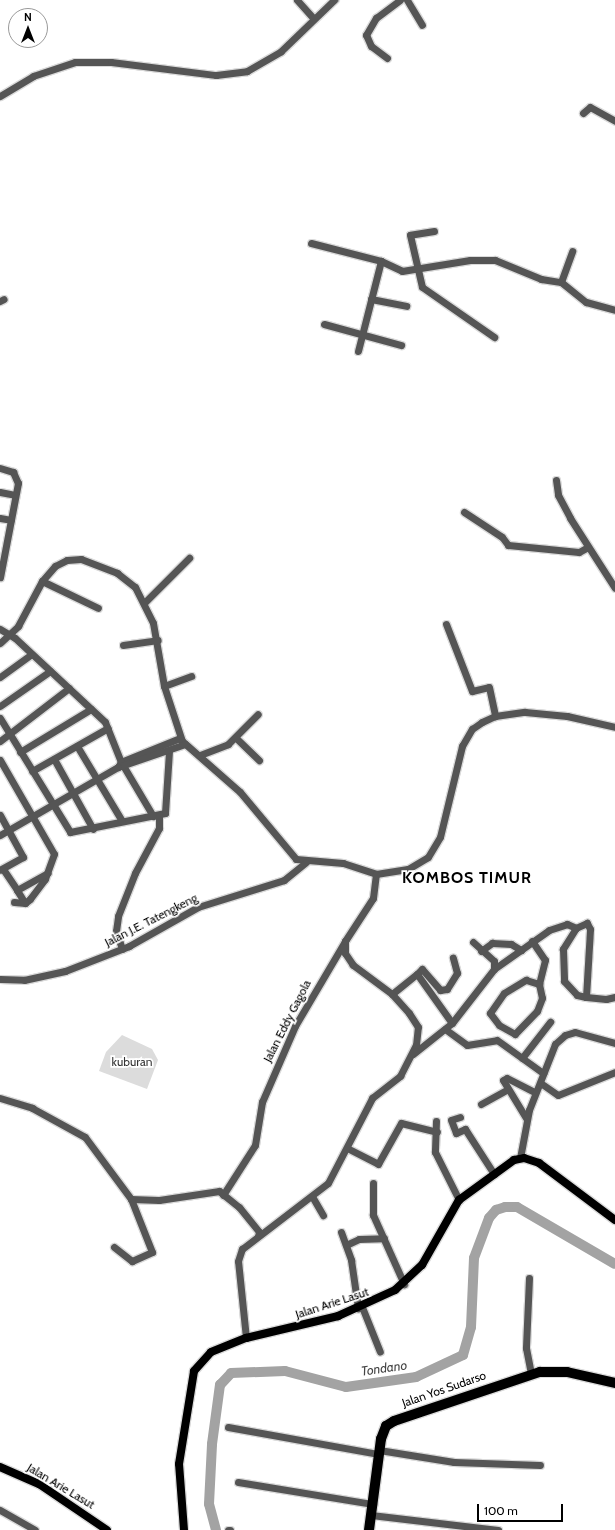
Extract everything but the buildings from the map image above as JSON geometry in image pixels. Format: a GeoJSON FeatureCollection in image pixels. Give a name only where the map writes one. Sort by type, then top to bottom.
{"type":"FeatureCollection","features":[{"type":"Feature","properties":{"kind":"highway","name":"Jalan Yos Sudarso"},"geometry":{"type":"LineString","coordinates":[[369,1530],[378,1452],[386,1426],[402,1416],[531,1374],[552,1370],[615,1382]]}},
{"type":"Feature","properties":{"kind":"main road","name":"Jalan Arie Lasut"},"geometry":{"type":"LineString","coordinates":[[184,1530],[179,1464],[194,1372],[211,1352],[246,1338],[360,1308],[404,1284],[422,1264],[459,1200],[494,1174],[520,1158]]}},
{"type":"Feature","properties":{"kind":"main road"},"geometry":{"type":"LineString","coordinates":[[520,1158],[549,1170],[615,1220]]}},
{"type":"Feature","properties":{"kind":"main road","name":"Jalan Arie Lasut"},"geometry":{"type":"LineString","coordinates":[[0,1467],[39,1484],[107,1530]]}},
{"type":"Feature","properties":{"kind":"street"},"geometry":{"type":"LineString","coordinates":[[298,0],[314,19]]}},
{"type":"Feature","properties":{"kind":"street"},"geometry":{"type":"LineString","coordinates":[[0,96],[38,74],[75,62],[111,62],[216,75],[247,71],[281,51],[334,0]]}},
{"type":"Feature","properties":{"kind":"street"},"geometry":{"type":"LineString","coordinates":[[387,58],[371,46],[366,36],[376,18],[400,0]]}},
{"type":"Feature","properties":{"kind":"street"},"geometry":{"type":"LineString","coordinates":[[407,0],[422,25]]}},
{"type":"Feature","properties":{"kind":"street"},"geometry":{"type":"LineString","coordinates":[[583,113],[590,107],[615,121]]}},
{"type":"Feature","properties":{"kind":"street"},"geometry":{"type":"LineString","coordinates":[[434,231],[410,235],[416,270],[428,294],[494,337]]}},
{"type":"Feature","properties":{"kind":"street"},"geometry":{"type":"LineString","coordinates":[[311,243],[381,261],[402,271],[416,270],[470,260],[495,260],[541,279],[561,282],[586,302],[615,310]]}},
{"type":"Feature","properties":{"kind":"street"},"geometry":{"type":"LineString","coordinates":[[561,282],[572,251]]}},
{"type":"Feature","properties":{"kind":"street"},"geometry":{"type":"LineString","coordinates":[[358,350],[381,261]]}},
{"type":"Feature","properties":{"kind":"street"},"geometry":{"type":"LineString","coordinates":[[371,299],[406,306]]}},
{"type":"Feature","properties":{"kind":"street"},"geometry":{"type":"LineString","coordinates":[[324,324],[401,345]]}},
{"type":"Feature","properties":{"kind":"street"},"geometry":{"type":"LineString","coordinates":[[0,468],[15,475],[15,495],[11,520],[4,541],[0,577]]}},
{"type":"Feature","properties":{"kind":"street"},"geometry":{"type":"LineString","coordinates":[[556,480],[562,503],[588,547],[615,588]]}},
{"type":"Feature","properties":{"kind":"street"},"geometry":{"type":"LineString","coordinates":[[0,492],[15,495]]}},
{"type":"Feature","properties":{"kind":"street"},"geometry":{"type":"LineString","coordinates":[[464,512],[502,537],[508,545],[579,552],[588,547]]}},
{"type":"Feature","properties":{"kind":"street"},"geometry":{"type":"LineString","coordinates":[[0,518],[11,520]]}},
{"type":"Feature","properties":{"kind":"street"},"geometry":{"type":"LineString","coordinates":[[144,603],[189,558]]}},
{"type":"Feature","properties":{"kind":"street"},"geometry":{"type":"LineString","coordinates":[[0,643],[10,636],[42,581],[55,566],[67,560],[93,562],[126,579],[144,603],[158,640],[164,686],[183,741],[240,792],[291,855],[306,862],[343,863],[376,874],[408,869],[428,857],[440,837],[465,737],[495,716],[535,712],[615,727]]}},
{"type":"Feature","properties":{"kind":"street"},"geometry":{"type":"LineString","coordinates":[[42,581],[98,608]]}},
{"type":"Feature","properties":{"kind":"street"},"geometry":{"type":"LineString","coordinates":[[446,624],[472,691],[490,688],[495,716]]}},
{"type":"Feature","properties":{"kind":"street"},"geometry":{"type":"LineString","coordinates":[[0,629],[69,688],[108,728],[121,765],[156,815],[159,828],[135,873],[118,916],[116,931],[122,949]]}},
{"type":"Feature","properties":{"kind":"street"},"geometry":{"type":"LineString","coordinates":[[123,645],[158,640]]}},
{"type":"Feature","properties":{"kind":"street"},"geometry":{"type":"LineString","coordinates":[[0,676],[30,655]]}},
{"type":"Feature","properties":{"kind":"street"},"geometry":{"type":"LineString","coordinates":[[0,706],[50,671]]}},
{"type":"Feature","properties":{"kind":"street"},"geometry":{"type":"LineString","coordinates":[[164,686],[191,676]]}},
{"type":"Feature","properties":{"kind":"street"},"geometry":{"type":"LineString","coordinates":[[0,741],[69,688]]}},
{"type":"Feature","properties":{"kind":"street"},"geometry":{"type":"LineString","coordinates":[[20,752],[91,709]]}},
{"type":"Feature","properties":{"kind":"street"},"geometry":{"type":"LineString","coordinates":[[200,755],[236,738],[258,714]]}},
{"type":"Feature","properties":{"kind":"street"},"geometry":{"type":"LineString","coordinates":[[0,718],[67,832],[93,829],[122,821],[165,813],[169,751]]}},
{"type":"Feature","properties":{"kind":"street"},"geometry":{"type":"LineString","coordinates":[[32,771],[108,728]]}},
{"type":"Feature","properties":{"kind":"street"},"geometry":{"type":"LineString","coordinates":[[236,738],[259,760]]}},
{"type":"Feature","properties":{"kind":"street"},"geometry":{"type":"LineString","coordinates":[[150,754],[169,751],[183,741]]}},
{"type":"Feature","properties":{"kind":"street"},"geometry":{"type":"LineString","coordinates":[[0,835],[96,778],[121,765],[183,741]]}},
{"type":"Feature","properties":{"kind":"street"},"geometry":{"type":"LineString","coordinates":[[77,746],[122,821]]}},
{"type":"Feature","properties":{"kind":"street"},"geometry":{"type":"LineString","coordinates":[[54,759],[74,792],[93,829]]}},
{"type":"Feature","properties":{"kind":"street"},"geometry":{"type":"LineString","coordinates":[[0,760],[30,818],[53,852],[48,873],[25,903]]}},
{"type":"Feature","properties":{"kind":"street"},"geometry":{"type":"LineString","coordinates":[[0,815],[23,857],[1,870],[25,903]]}},
{"type":"Feature","properties":{"kind":"street","name":"Jalan J.E. Tatengkeng"},"geometry":{"type":"LineString","coordinates":[[0,979],[45,977],[122,949],[198,907],[284,880],[306,862]]}},
{"type":"Feature","properties":{"kind":"street"},"geometry":{"type":"LineString","coordinates":[[17,890],[48,873]]}},
{"type":"Feature","properties":{"kind":"street","name":"Jalan Eddy Gagola"},"geometry":{"type":"LineString","coordinates":[[223,1195],[255,1145],[259,1115],[295,1026],[345,941],[369,906],[376,874]]}},
{"type":"Feature","properties":{"kind":"street"},"geometry":{"type":"LineString","coordinates":[[14,902],[25,903]]}},
{"type":"Feature","properties":{"kind":"street"},"geometry":{"type":"LineString","coordinates":[[586,997],[590,930],[587,923],[576,928],[563,949],[562,966],[564,981],[572,993],[586,997],[615,997]]}},
{"type":"Feature","properties":{"kind":"street"},"geometry":{"type":"LineString","coordinates":[[412,1055],[452,1024],[494,969],[532,941],[560,925],[576,928]]}},
{"type":"Feature","properties":{"kind":"street"},"geometry":{"type":"LineString","coordinates":[[345,941],[345,953],[353,965],[392,994],[414,1020],[418,1036],[426,1044]]}},
{"type":"Feature","properties":{"kind":"street"},"geometry":{"type":"LineString","coordinates":[[532,941],[545,960],[539,984],[540,1004],[518,1033],[492,1019],[490,1013],[514,984],[526,980],[539,984]]}},
{"type":"Feature","properties":{"kind":"street"},"geometry":{"type":"LineString","coordinates":[[473,942],[481,951],[494,961],[494,969]]}},
{"type":"Feature","properties":{"kind":"street"},"geometry":{"type":"LineString","coordinates":[[481,951],[492,943],[511,944],[521,950]]}},
{"type":"Feature","properties":{"kind":"street"},"geometry":{"type":"LineString","coordinates":[[392,994],[422,969],[440,990],[447,990],[457,973],[453,958]]}},
{"type":"Feature","properties":{"kind":"street"},"geometry":{"type":"LineString","coordinates":[[417,974],[452,1024]]}},
{"type":"Feature","properties":{"kind":"street"},"geometry":{"type":"LineString","coordinates":[[522,1058],[550,1022]]}},
{"type":"Feature","properties":{"kind":"street"},"geometry":{"type":"LineString","coordinates":[[445,1029],[467,1045],[497,1040],[542,1073]]}},
{"type":"Feature","properties":{"kind":"street"},"geometry":{"type":"LineString","coordinates":[[520,1158],[526,1118],[535,1092],[542,1084],[542,1073],[555,1044],[566,1035],[580,1033],[615,1043]]}},
{"type":"Feature","properties":{"kind":"street"},"geometry":{"type":"LineString","coordinates":[[246,1338],[239,1256],[258,1236],[313,1198],[332,1178],[372,1098],[400,1076],[412,1055],[418,1036]]}},
{"type":"Feature","properties":{"kind":"street"},"geometry":{"type":"LineString","coordinates":[[542,1084],[558,1095],[615,1072]]}},
{"type":"Feature","properties":{"kind":"street"},"geometry":{"type":"LineString","coordinates":[[526,1118],[506,1090],[503,1080],[506,1078],[535,1092]]}},
{"type":"Feature","properties":{"kind":"street"},"geometry":{"type":"LineString","coordinates":[[481,1104],[506,1090]]}},
{"type":"Feature","properties":{"kind":"street"},"geometry":{"type":"LineString","coordinates":[[0,1098],[32,1108],[86,1137],[131,1199],[152,1252],[132,1261],[114,1247]]}},
{"type":"Feature","properties":{"kind":"street"},"geometry":{"type":"LineString","coordinates":[[460,1118],[452,1120],[456,1133],[465,1129],[494,1174]]}},
{"type":"Feature","properties":{"kind":"street"},"geometry":{"type":"LineString","coordinates":[[436,1121],[437,1132],[435,1152],[459,1200]]}},
{"type":"Feature","properties":{"kind":"street"},"geometry":{"type":"LineString","coordinates":[[347,1148],[378,1164],[401,1123],[437,1132]]}},
{"type":"Feature","properties":{"kind":"street"},"geometry":{"type":"LineString","coordinates":[[373,1184],[373,1215],[404,1284]]}},
{"type":"Feature","properties":{"kind":"street"},"geometry":{"type":"LineString","coordinates":[[131,1199],[159,1200],[207,1192],[223,1195],[239,1207],[259,1232],[258,1236]]}},
{"type":"Feature","properties":{"kind":"street"},"geometry":{"type":"LineString","coordinates":[[313,1198],[323,1215]]}},
{"type":"Feature","properties":{"kind":"street"},"geometry":{"type":"LineString","coordinates":[[341,1232],[346,1245],[360,1308],[380,1352]]}},
{"type":"Feature","properties":{"kind":"street"},"geometry":{"type":"LineString","coordinates":[[346,1245],[359,1239],[384,1238]]}},
{"type":"Feature","properties":{"kind":"street"},"geometry":{"type":"LineString","coordinates":[[529,1278],[526,1348],[531,1374]]}},
{"type":"Feature","properties":{"kind":"street"},"geometry":{"type":"LineString","coordinates":[[228,1427],[378,1452],[454,1462],[540,1466]]}},
{"type":"Feature","properties":{"kind":"street"},"geometry":{"type":"LineString","coordinates":[[238,1482],[373,1504]]}},
{"type":"Feature","properties":{"kind":"street"},"geometry":{"type":"LineString","coordinates":[[0,1510],[35,1530]]}},
{"type":"Feature","properties":{"kind":"street"},"geometry":{"type":"LineString","coordinates":[[371,1515],[498,1530]]}},
{"type":"Feature","properties":{"kind":"green space","name":"kuburan"},"geometry":{"type":"Polygon","coordinates":[[[122,1035],[152,1049],[158,1060],[147,1089],[99,1071],[106,1052],[122,1035]]]}},
{"type":"Feature","properties":{"kind":"waterway","name":"Tondano"},"geometry":{"type":"LineString","coordinates":[[216,1530],[209,1504],[212,1444],[220,1385],[231,1373],[285,1371],[346,1387],[416,1377],[463,1355],[471,1327],[474,1258],[489,1218],[496,1210],[505,1207],[517,1207],[615,1264]]}},
{"type":"Feature","properties":{"kind":"district","name":"KOMBOS TIMUR"},"geometry":{"type":"Point","coordinates":[467,878]}}]}
